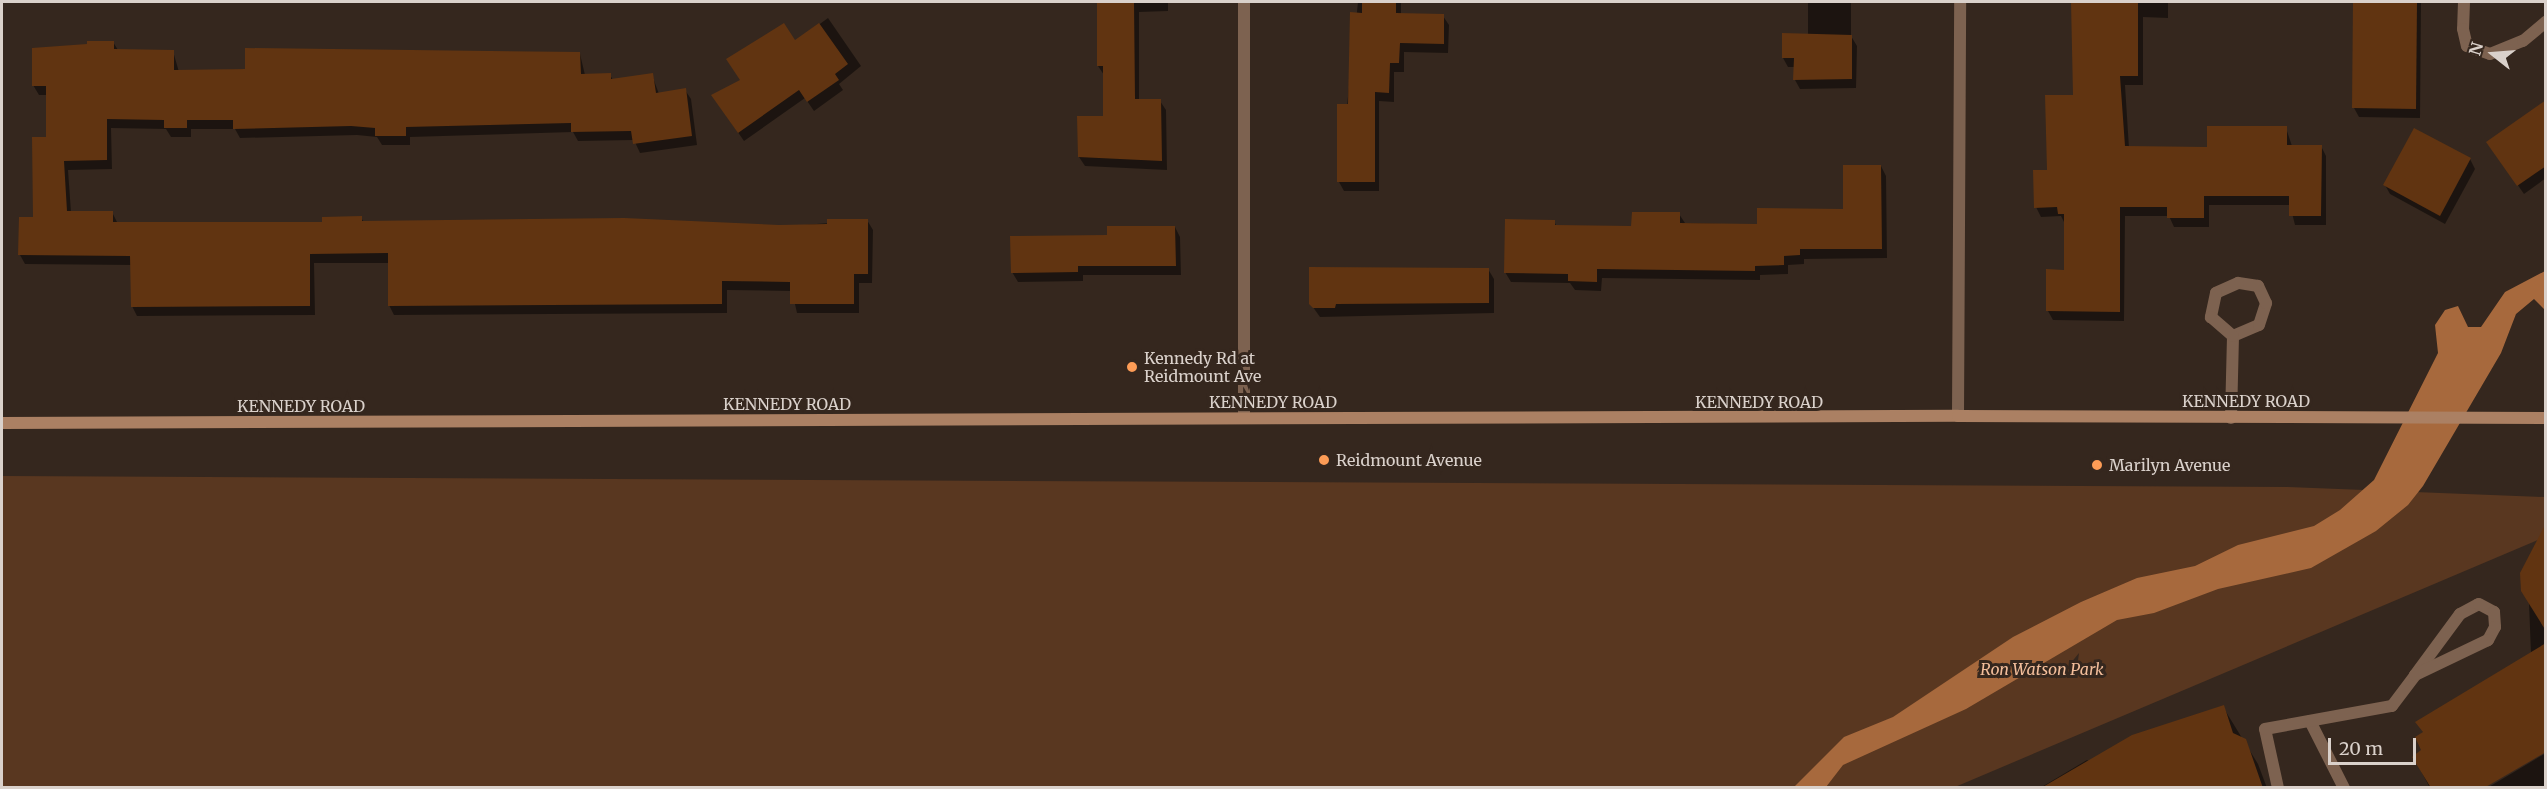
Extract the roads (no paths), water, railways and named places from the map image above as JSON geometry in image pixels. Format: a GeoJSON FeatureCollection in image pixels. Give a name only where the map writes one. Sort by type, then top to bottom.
{"type":"FeatureCollection","features":[{"type":"Feature","properties":{"kind":"main road","name":"KENNEDY ROAD"},"geometry":{"type":"LineString","coordinates":[[2,423],[1244,418],[1812,419],[1958,416],[2546,418]]}},
{"type":"Feature","properties":{"kind":"street"},"geometry":{"type":"LineString","coordinates":[[1244,2],[1244,418]]}},
{"type":"Feature","properties":{"kind":"street"},"geometry":{"type":"LineString","coordinates":[[1958,416],[1960,2]]}},
{"type":"Feature","properties":{"kind":"street"},"geometry":{"type":"LineString","coordinates":[[2464,2],[2463,29],[2467,46],[2490,54],[2523,41],[2546,22]]}},
{"type":"Feature","properties":{"kind":"street"},"geometry":{"type":"LineString","coordinates":[[2231,418],[2233,336],[2211,316],[2216,293],[2238,284],[2258,286],[2266,303],[2259,325],[2233,336]]}},
{"type":"Feature","properties":{"kind":"street"},"geometry":{"type":"LineString","coordinates":[[2278,788],[2265,729],[2392,706],[2460,614],[2480,604],[2494,612],[2495,627],[2488,640],[2415,675]]}},
{"type":"Feature","properties":{"kind":"street"},"geometry":{"type":"LineString","coordinates":[[2310,721],[2344,788]]}},
{"type":"Feature","properties":{"kind":"place","name":"Kennedy Rd at Reidmount Ave"},"geometry":{"type":"Point","coordinates":[1132,367]}},
{"type":"Feature","properties":{"kind":"place","name":"Reidmount Avenue"},"geometry":{"type":"Point","coordinates":[1324,460]}},
{"type":"Feature","properties":{"kind":"place","name":"Marilyn Avenue"},"geometry":{"type":"Point","coordinates":[2097,465]}},
{"type":"Feature","properties":{"kind":"park label","name":"Ron Watson Park"},"geometry":{"type":"Point","coordinates":[2042,669]}}]}
